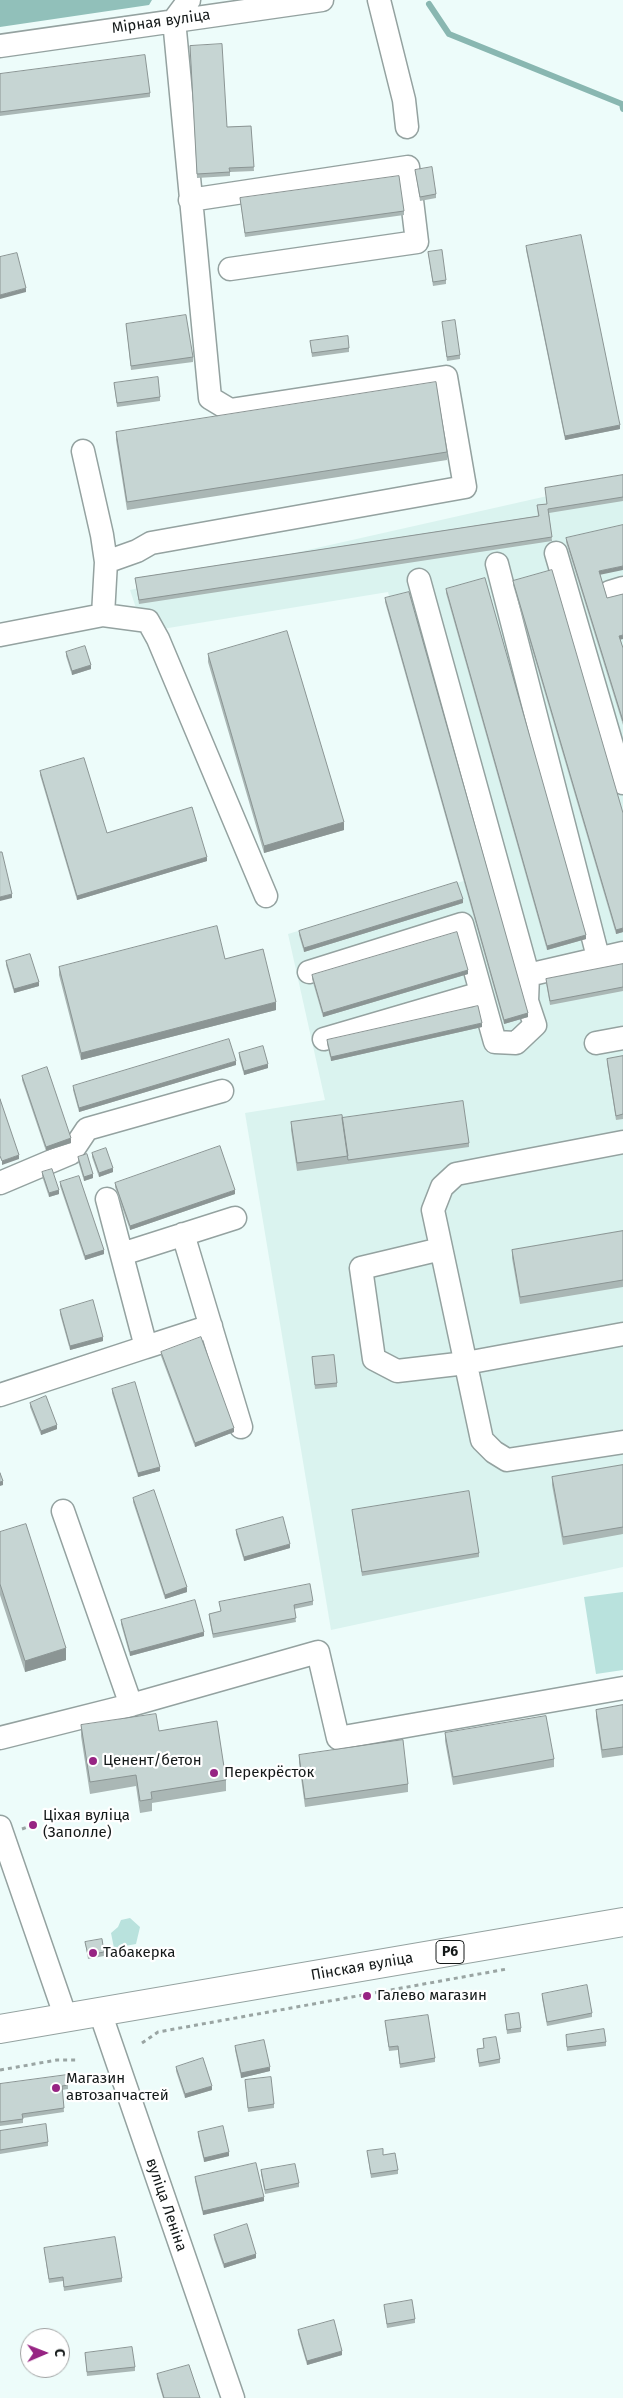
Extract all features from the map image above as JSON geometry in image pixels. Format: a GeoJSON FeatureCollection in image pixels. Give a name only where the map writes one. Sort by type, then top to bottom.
{"type":"FeatureCollection","features":[{"type":"Feature","properties":{"kind":"main road","name":"Пінская вуліца"},"geometry":{"type":"LineString","coordinates":[[100,2012],[623,1922]]}},
{"type":"Feature","properties":{"kind":"main road","name":"Р6"},"geometry":{"type":"LineString","coordinates":[[0,2029],[100,2012]]}},
{"type":"Feature","properties":{"kind":"street"},"geometry":{"type":"LineString","coordinates":[[106,562],[138,551],[151,543],[465,486],[446,378],[230,410],[210,398],[174,20],[189,0]]}},
{"type":"Feature","properties":{"kind":"street","name":"Мірная вуліца"},"geometry":{"type":"LineString","coordinates":[[0,46],[322,0]]}},
{"type":"Feature","properties":{"kind":"street"},"geometry":{"type":"LineString","coordinates":[[379,0],[404,100],[407,127]]}},
{"type":"Feature","properties":{"kind":"street"},"geometry":{"type":"LineString","coordinates":[[190,200],[408,167],[417,242],[230,269]]}},
{"type":"Feature","properties":{"kind":"street"},"geometry":{"type":"LineString","coordinates":[[83,451],[102,535],[106,562],[102,615]]}},
{"type":"Feature","properties":{"kind":"street"},"geometry":{"type":"LineString","coordinates":[[556,553],[623,783]]}},
{"type":"Feature","properties":{"kind":"street"},"geometry":{"type":"LineString","coordinates":[[497,564],[598,957]]}},
{"type":"Feature","properties":{"kind":"street"},"geometry":{"type":"LineString","coordinates":[[308,972],[462,924],[495,1042],[516,1043],[535,1025],[527,1002],[528,975],[419,580]]}},
{"type":"Feature","properties":{"kind":"street"},"geometry":{"type":"LineString","coordinates":[[0,635],[102,615],[148,621],[158,638],[266,896]]}},
{"type":"Feature","properties":{"kind":"street"},"geometry":{"type":"LineString","coordinates":[[528,975],[598,957],[623,953]]}},
{"type":"Feature","properties":{"kind":"street"},"geometry":{"type":"LineString","coordinates":[[324,1039],[481,993]]}},
{"type":"Feature","properties":{"kind":"street"},"geometry":{"type":"LineString","coordinates":[[596,1043],[623,1038]]}},
{"type":"Feature","properties":{"kind":"street"},"geometry":{"type":"LineString","coordinates":[[0,1183],[71,1153],[87,1129],[222,1091]]}},
{"type":"Feature","properties":{"kind":"street"},"geometry":{"type":"LineString","coordinates":[[623,1142],[456,1174],[442,1187],[433,1210],[482,1440],[494,1452],[507,1460],[623,1442]]}},
{"type":"Feature","properties":{"kind":"street"},"geometry":{"type":"LineString","coordinates":[[107,1199],[146,1347]]}},
{"type":"Feature","properties":{"kind":"street"},"geometry":{"type":"LineString","coordinates":[[122,1254],[235,1218]]}},
{"type":"Feature","properties":{"kind":"street"},"geometry":{"type":"LineString","coordinates":[[183,1234],[242,1427]]}},
{"type":"Feature","properties":{"kind":"street"},"geometry":{"type":"LineString","coordinates":[[441,1249],[361,1268],[374,1359],[397,1371],[466,1364],[623,1334]]}},
{"type":"Feature","properties":{"kind":"street"},"geometry":{"type":"LineString","coordinates":[[0,1395],[211,1326]]}},
{"type":"Feature","properties":{"kind":"street"},"geometry":{"type":"LineString","coordinates":[[63,1511],[131,1705]]}},
{"type":"Feature","properties":{"kind":"street"},"geometry":{"type":"LineString","coordinates":[[0,1738],[131,1705],[318,1652],[338,1738],[623,1688]]}},
{"type":"Feature","properties":{"kind":"street"},"geometry":{"type":"LineString","coordinates":[[0,1827],[66,2018]]}},
{"type":"Feature","properties":{"kind":"street","name":"вуліца Леніна"},"geometry":{"type":"LineString","coordinates":[[100,2012],[233,2398]]}},
{"type":"Feature","properties":{"kind":"path"},"geometry":{"type":"LineString","coordinates":[[142,2043],[158,2032],[509,1969]]}},
{"type":"Feature","properties":{"kind":"path"},"geometry":{"type":"LineString","coordinates":[[0,2070],[57,2060],[78,2060]]}},
{"type":"Feature","properties":{"kind":"shaded area"},"geometry":{"type":"Polygon","coordinates":[[[0,0],[152,0],[149,5],[0,27],[0,0]]]}},
{"type":"Feature","properties":{"kind":"shaded area"},"geometry":{"type":"Polygon","coordinates":[[[623,483],[623,1567],[331,1630],[245,1113],[325,1100],[288,934],[467,880],[388,592],[144,632],[130,590],[543,497],[623,483]]]}},
{"type":"Feature","properties":{"kind":"shaded area"},"geometry":{"type":"Polygon","coordinates":[[[623,1592],[623,1670],[596,1674],[584,1597],[623,1592]]]}},
{"type":"Feature","properties":{"kind":"shaded area"},"geometry":{"type":"Polygon","coordinates":[[[130,1918],[140,1927],[136,1944],[114,1948],[111,1933],[118,1927],[121,1920],[130,1918]]]}},
{"type":"Feature","properties":{"kind":"building"},"geometry":{"type":"Polygon","coordinates":[[[222,44],[227,127],[251,126],[254,167],[229,168],[230,172],[197,174],[190,46],[222,44]]]}},
{"type":"Feature","properties":{"kind":"building"},"geometry":{"type":"Polygon","coordinates":[[[145,55],[150,93],[0,112],[0,74],[145,55]]]}},
{"type":"Feature","properties":{"kind":"building"},"geometry":{"type":"Polygon","coordinates":[[[432,167],[436,194],[420,197],[415,170],[432,167]]]}},
{"type":"Feature","properties":{"kind":"building"},"geometry":{"type":"Polygon","coordinates":[[[399,176],[404,211],[245,233],[240,198],[399,176]]]}},
{"type":"Feature","properties":{"kind":"building"},"geometry":{"type":"Polygon","coordinates":[[[581,235],[620,425],[565,436],[526,246],[581,235]]]}},
{"type":"Feature","properties":{"kind":"building"},"geometry":{"type":"Polygon","coordinates":[[[442,250],[446,280],[433,282],[428,252],[442,250]]]}},
{"type":"Feature","properties":{"kind":"building"},"geometry":{"type":"Polygon","coordinates":[[[17,253],[26,288],[0,295],[0,257],[17,253]]]}},
{"type":"Feature","properties":{"kind":"building"},"geometry":{"type":"Polygon","coordinates":[[[186,315],[193,357],[131,366],[126,324],[186,315]]]}},
{"type":"Feature","properties":{"kind":"building"},"geometry":{"type":"Polygon","coordinates":[[[455,320],[460,355],[447,357],[442,322],[455,320]]]}},
{"type":"Feature","properties":{"kind":"building"},"geometry":{"type":"Polygon","coordinates":[[[348,336],[349,348],[312,353],[310,341],[348,336]]]}},
{"type":"Feature","properties":{"kind":"building"},"geometry":{"type":"Polygon","coordinates":[[[158,377],[160,397],[117,403],[114,383],[158,377]]]}},
{"type":"Feature","properties":{"kind":"building"},"geometry":{"type":"Polygon","coordinates":[[[436,382],[447,452],[127,502],[116,432],[436,382]]]}},
{"type":"Feature","properties":{"kind":"building"},"geometry":{"type":"Polygon","coordinates":[[[623,475],[623,497],[548,509],[552,537],[139,600],[135,578],[539,516],[537,505],[547,504],[545,488],[623,475]]]}},
{"type":"Feature","properties":{"kind":"building"},"geometry":{"type":"Polygon","coordinates":[[[623,525],[623,566],[599,571],[607,598],[623,594],[623,635],[619,636],[623,648],[623,721],[566,538],[623,525]]]}},
{"type":"Feature","properties":{"kind":"building"},"geometry":{"type":"Polygon","coordinates":[[[552,570],[623,813],[623,928],[616,930],[513,581],[552,570]]]}},
{"type":"Feature","properties":{"kind":"building"},"geometry":{"type":"Polygon","coordinates":[[[485,578],[586,935],[547,946],[446,589],[485,578]]]}},
{"type":"Feature","properties":{"kind":"building"},"geometry":{"type":"Polygon","coordinates":[[[409,592],[528,1013],[504,1020],[385,598],[409,592]]]}},
{"type":"Feature","properties":{"kind":"building"},"geometry":{"type":"Polygon","coordinates":[[[287,631],[344,822],[264,846],[208,654],[287,631]]]}},
{"type":"Feature","properties":{"kind":"building"},"geometry":{"type":"Polygon","coordinates":[[[85,646],[91,665],[72,671],[66,652],[85,646]]]}},
{"type":"Feature","properties":{"kind":"building"},"geometry":{"type":"Polygon","coordinates":[[[84,758],[107,833],[192,807],[207,857],[77,896],[40,771],[84,758]]]}},
{"type":"Feature","properties":{"kind":"building"},"geometry":{"type":"Polygon","coordinates":[[[0,852],[2,852],[12,894],[0,897],[0,852]]]}},
{"type":"Feature","properties":{"kind":"building"},"geometry":{"type":"Polygon","coordinates":[[[457,882],[463,899],[304,948],[299,931],[457,882]]]}},
{"type":"Feature","properties":{"kind":"building"},"geometry":{"type":"Polygon","coordinates":[[[217,926],[225,959],[263,949],[276,1002],[81,1053],[59,967],[217,926]]]}},
{"type":"Feature","properties":{"kind":"building"},"geometry":{"type":"Polygon","coordinates":[[[457,932],[468,970],[323,1013],[312,975],[457,932]]]}},
{"type":"Feature","properties":{"kind":"building"},"geometry":{"type":"Polygon","coordinates":[[[30,954],[39,982],[14,989],[6,961],[30,954]]]}},
{"type":"Feature","properties":{"kind":"building"},"geometry":{"type":"Polygon","coordinates":[[[623,964],[623,987],[550,1001],[546,979],[623,964]]]}},
{"type":"Feature","properties":{"kind":"building"},"geometry":{"type":"Polygon","coordinates":[[[478,1006],[482,1023],[331,1057],[327,1040],[478,1006]]]}},
{"type":"Feature","properties":{"kind":"building"},"geometry":{"type":"Polygon","coordinates":[[[229,1039],[236,1061],[79,1108],[73,1086],[229,1039]]]}},
{"type":"Feature","properties":{"kind":"building"},"geometry":{"type":"Polygon","coordinates":[[[263,1046],[268,1064],[244,1071],[239,1053],[263,1046]]]}},
{"type":"Feature","properties":{"kind":"building"},"geometry":{"type":"Polygon","coordinates":[[[623,1056],[623,1114],[616,1116],[607,1059],[623,1056]]]}},
{"type":"Feature","properties":{"kind":"building"},"geometry":{"type":"Polygon","coordinates":[[[47,1067],[71,1138],[46,1147],[22,1076],[47,1067]]]}},
{"type":"Feature","properties":{"kind":"building"},"geometry":{"type":"Polygon","coordinates":[[[0,1099],[19,1155],[2,1161],[0,1156],[0,1099]]]}},
{"type":"Feature","properties":{"kind":"building"},"geometry":{"type":"Polygon","coordinates":[[[463,1101],[469,1143],[348,1160],[342,1118],[463,1101]]]}},
{"type":"Feature","properties":{"kind":"building"},"geometry":{"type":"Polygon","coordinates":[[[342,1115],[348,1156],[297,1163],[291,1122],[342,1115]]]}},
{"type":"Feature","properties":{"kind":"building"},"geometry":{"type":"Polygon","coordinates":[[[220,1146],[235,1190],[130,1226],[115,1183],[220,1146]]]}},
{"type":"Feature","properties":{"kind":"building"},"geometry":{"type":"Polygon","coordinates":[[[106,1148],[113,1168],[99,1173],[92,1153],[106,1148]]]}},
{"type":"Feature","properties":{"kind":"building"},"geometry":{"type":"Polygon","coordinates":[[[87,1154],[93,1174],[84,1177],[78,1157],[87,1154]]]}},
{"type":"Feature","properties":{"kind":"building"},"geometry":{"type":"Polygon","coordinates":[[[52,1169],[59,1190],[49,1193],[42,1172],[52,1169]]]}},
{"type":"Feature","properties":{"kind":"building"},"geometry":{"type":"Polygon","coordinates":[[[79,1176],[104,1250],[85,1256],[60,1182],[79,1176]]]}},
{"type":"Feature","properties":{"kind":"building"},"geometry":{"type":"Polygon","coordinates":[[[623,1231],[623,1280],[520,1297],[512,1250],[623,1231]]]}},
{"type":"Feature","properties":{"kind":"building"},"geometry":{"type":"Polygon","coordinates":[[[93,1300],[103,1337],[70,1346],[60,1310],[93,1300]]]}},
{"type":"Feature","properties":{"kind":"building"},"geometry":{"type":"Polygon","coordinates":[[[201,1337],[234,1428],[195,1443],[161,1352],[201,1337]]]}},
{"type":"Feature","properties":{"kind":"building"},"geometry":{"type":"Polygon","coordinates":[[[334,1355],[337,1383],[315,1385],[312,1357],[334,1355]]]}},
{"type":"Feature","properties":{"kind":"building"},"geometry":{"type":"Polygon","coordinates":[[[135,1382],[160,1467],[138,1473],[112,1389],[135,1382]]]}},
{"type":"Feature","properties":{"kind":"building"},"geometry":{"type":"Polygon","coordinates":[[[46,1396],[57,1425],[41,1431],[30,1403],[46,1396]]]}},
{"type":"Feature","properties":{"kind":"building"},"geometry":{"type":"Polygon","coordinates":[[[623,1465],[623,1527],[563,1537],[552,1477],[623,1465]]]}},
{"type":"Feature","properties":{"kind":"building"},"geometry":{"type":"Polygon","coordinates":[[[154,1490],[187,1587],[165,1595],[133,1498],[154,1490]]]}},
{"type":"Feature","properties":{"kind":"building"},"geometry":{"type":"Polygon","coordinates":[[[469,1491],[479,1553],[362,1572],[352,1510],[469,1491]]]}},
{"type":"Feature","properties":{"kind":"building"},"geometry":{"type":"Polygon","coordinates":[[[283,1517],[290,1544],[244,1557],[236,1530],[283,1517]]]}},
{"type":"Feature","properties":{"kind":"building"},"geometry":{"type":"Polygon","coordinates":[[[26,1524],[66,1648],[25,1661],[0,1584],[0,1532],[26,1524]]]}},
{"type":"Feature","properties":{"kind":"building"},"geometry":{"type":"Polygon","coordinates":[[[310,1584],[313,1601],[294,1605],[296,1618],[213,1634],[209,1614],[221,1611],[219,1602],[310,1584]]]}},
{"type":"Feature","properties":{"kind":"building"},"geometry":{"type":"Polygon","coordinates":[[[195,1600],[204,1632],[130,1652],[121,1620],[195,1600]]]}},
{"type":"Feature","properties":{"kind":"building"},"geometry":{"type":"Polygon","coordinates":[[[623,1705],[623,1747],[602,1750],[596,1710],[623,1705]]]}},
{"type":"Feature","properties":{"kind":"building"},"geometry":{"type":"Polygon","coordinates":[[[156,1714],[159,1731],[217,1721],[226,1780],[151,1792],[152,1799],[140,1801],[136,1775],[90,1782],[81,1725],[156,1714]]]}},
{"type":"Feature","properties":{"kind":"building"},"geometry":{"type":"Polygon","coordinates":[[[546,1716],[554,1759],[453,1777],[445,1733],[546,1716]]]}},
{"type":"Feature","properties":{"kind":"building"},"geometry":{"type":"Polygon","coordinates":[[[403,1740],[408,1784],[305,1799],[299,1755],[403,1740]]]}},
{"type":"Feature","properties":{"kind":"building"},"geometry":{"type":"Polygon","coordinates":[[[102,1939],[104,1952],[88,1955],[85,1942],[102,1939]]]}},
{"type":"Feature","properties":{"kind":"building"},"geometry":{"type":"Polygon","coordinates":[[[587,1985],[592,2013],[547,2022],[542,1994],[587,1985]]]}},
{"type":"Feature","properties":{"kind":"building"},"geometry":{"type":"Polygon","coordinates":[[[519,2013],[521,2028],[507,2030],[505,2015],[519,2013]]]}},
{"type":"Feature","properties":{"kind":"building"},"geometry":{"type":"Polygon","coordinates":[[[428,2015],[435,2058],[400,2064],[398,2046],[389,2047],[385,2021],[428,2015]]]}},
{"type":"Feature","properties":{"kind":"building"},"geometry":{"type":"Polygon","coordinates":[[[604,2029],[606,2042],[567,2047],[566,2035],[604,2029]]]}},
{"type":"Feature","properties":{"kind":"building"},"geometry":{"type":"Polygon","coordinates":[[[496,2037],[500,2059],[479,2063],[477,2049],[484,2048],[483,2039],[496,2037]]]}},
{"type":"Feature","properties":{"kind":"building"},"geometry":{"type":"Polygon","coordinates":[[[264,2040],[270,2067],[241,2073],[235,2046],[264,2040]]]}},
{"type":"Feature","properties":{"kind":"building"},"geometry":{"type":"Polygon","coordinates":[[[203,2058],[212,2086],[185,2094],[176,2067],[203,2058]]]}},
{"type":"Feature","properties":{"kind":"building"},"geometry":{"type":"Polygon","coordinates":[[[67,2075],[68,2085],[62,2086],[64,2108],[22,2114],[23,2119],[0,2122],[0,2084],[67,2075]]]}},
{"type":"Feature","properties":{"kind":"building"},"geometry":{"type":"Polygon","coordinates":[[[271,2077],[274,2104],[248,2108],[245,2080],[271,2077]]]}},
{"type":"Feature","properties":{"kind":"building"},"geometry":{"type":"Polygon","coordinates":[[[46,2124],[48,2142],[0,2150],[0,2131],[46,2124]]]}},
{"type":"Feature","properties":{"kind":"building"},"geometry":{"type":"Polygon","coordinates":[[[223,2126],[229,2152],[204,2158],[198,2132],[223,2126]]]}},
{"type":"Feature","properties":{"kind":"building"},"geometry":{"type":"Polygon","coordinates":[[[383,2149],[383,2155],[395,2153],[398,2170],[371,2174],[367,2151],[383,2149]]]}},
{"type":"Feature","properties":{"kind":"building"},"geometry":{"type":"Polygon","coordinates":[[[256,2163],[264,2197],[203,2211],[195,2177],[256,2163]]]}},
{"type":"Feature","properties":{"kind":"building"},"geometry":{"type":"Polygon","coordinates":[[[295,2164],[299,2183],[265,2190],[261,2170],[295,2164]]]}},
{"type":"Feature","properties":{"kind":"building"},"geometry":{"type":"Polygon","coordinates":[[[247,2224],[256,2254],[224,2264],[214,2235],[247,2224]]]}},
{"type":"Feature","properties":{"kind":"building"},"geometry":{"type":"Polygon","coordinates":[[[115,2237],[122,2278],[64,2287],[63,2277],[49,2279],[44,2248],[115,2237]]]}},
{"type":"Feature","properties":{"kind":"building"},"geometry":{"type":"Polygon","coordinates":[[[412,2300],[415,2319],[387,2324],[384,2305],[412,2300]]]}},
{"type":"Feature","properties":{"kind":"building"},"geometry":{"type":"Polygon","coordinates":[[[334,2320],[342,2351],[307,2361],[298,2330],[334,2320]]]}},
{"type":"Feature","properties":{"kind":"building"},"geometry":{"type":"Polygon","coordinates":[[[132,2347],[135,2367],[87,2372],[85,2353],[132,2347]]]}},
{"type":"Feature","properties":{"kind":"building"},"geometry":{"type":"Polygon","coordinates":[[[189,2365],[200,2398],[164,2398],[157,2374],[189,2365]]]}},
{"type":"Feature","properties":{"kind":"waterway"},"geometry":{"type":"LineString","coordinates":[[429,4],[449,34],[622,104],[623,109]]}},
{"type":"Feature","properties":{"kind":"place","name":"Ценент/бетон"},"geometry":{"type":"Point","coordinates":[93,1761]}},
{"type":"Feature","properties":{"kind":"place","name":"Перекрёсток"},"geometry":{"type":"Point","coordinates":[214,1773]}},
{"type":"Feature","properties":{"kind":"place","name":"Ціхая вуліца (Заполле)"},"geometry":{"type":"Point","coordinates":[33,1825]}},
{"type":"Feature","properties":{"kind":"place","name":"Табакерка"},"geometry":{"type":"Point","coordinates":[93,1953]}},
{"type":"Feature","properties":{"kind":"place","name":"Галево магазин"},"geometry":{"type":"Point","coordinates":[367,1996]}},
{"type":"Feature","properties":{"kind":"place","name":"Магазин автозапчастей"},"geometry":{"type":"Point","coordinates":[56,2088]}}]}
